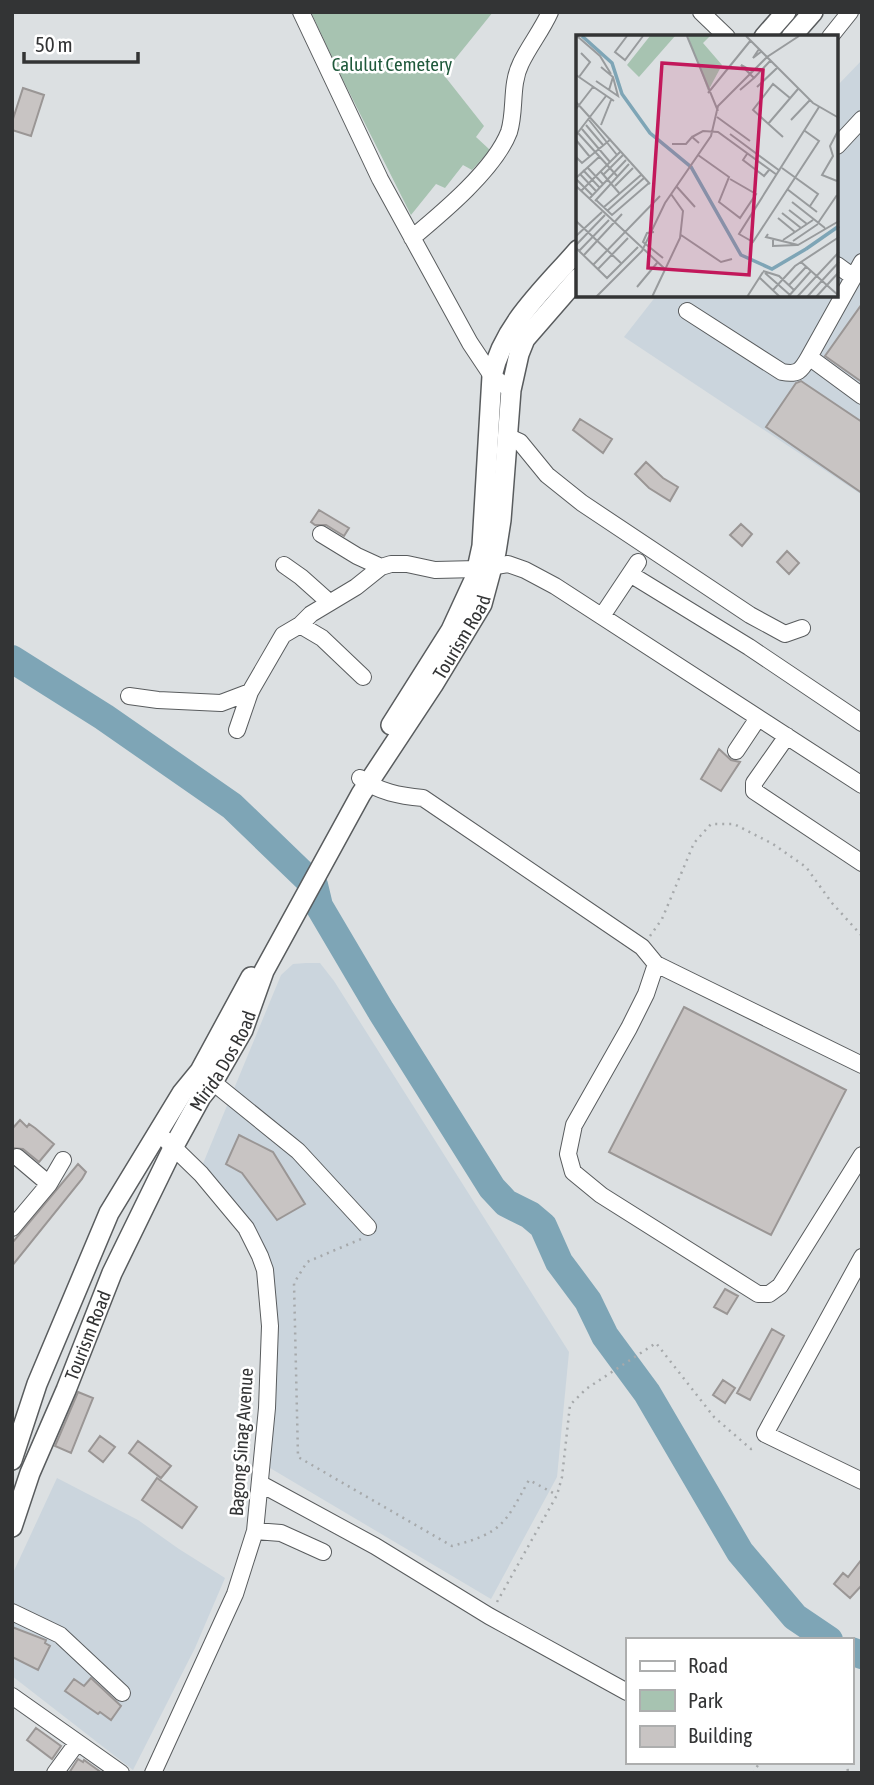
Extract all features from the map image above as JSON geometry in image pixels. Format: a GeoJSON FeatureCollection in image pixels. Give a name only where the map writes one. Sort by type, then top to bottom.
{"type":"FeatureCollection","features":[{"type":"Feature","properties":{"kind":"main road"},"geometry":{"type":"LineString","coordinates":[[793,35],[813,12]]}},
{"type":"Feature","properties":{"kind":"main road"},"geometry":{"type":"LineString","coordinates":[[765,35],[777,15]]}},
{"type":"Feature","properties":{"kind":"main road"},"geometry":{"type":"LineString","coordinates":[[485,568],[482,546],[483,501],[492,376],[496,358],[505,339],[528,308],[576,252]]}},
{"type":"Feature","properties":{"kind":"main road","name":"Tourism Road"},"geometry":{"type":"LineString","coordinates":[[260,969],[485,568],[501,520],[511,390],[519,354],[525,339],[576,280]]}},
{"type":"Feature","properties":{"kind":"main road","name":"Tourism Road"},"geometry":{"type":"LineString","coordinates":[[364,781],[433,685],[482,604],[485,568]]}},
{"type":"Feature","properties":{"kind":"main road","name":"Mirida Dos Road"},"geometry":{"type":"LineString","coordinates":[[174,1146],[201,1097],[206,1076],[260,969]]}},
{"type":"Feature","properties":{"kind":"main road","name":"Mirida Dos Road"},"geometry":{"type":"LineString","coordinates":[[175,1105],[206,1076]]}},
{"type":"Feature","properties":{"kind":"main road","name":"Tourism Road"},"geometry":{"type":"LineString","coordinates":[[12,1460],[37,1384],[109,1213],[175,1105]]}},
{"type":"Feature","properties":{"kind":"main road","name":"Tourism Road"},"geometry":{"type":"LineString","coordinates":[[12,1527],[21,1471],[66,1390],[112,1273],[174,1146]]}},
{"type":"Feature","properties":{"kind":"street"},"geometry":{"type":"LineString","coordinates":[[301,12],[380,179],[470,344],[492,376],[511,390]]}},
{"type":"Feature","properties":{"kind":"street"},"geometry":{"type":"LineString","coordinates":[[412,238],[485,169],[500,150],[509,130],[513,93],[520,65],[550,12]]}},
{"type":"Feature","properties":{"kind":"street"},"geometry":{"type":"LineString","coordinates":[[701,12],[725,35]]}},
{"type":"Feature","properties":{"kind":"street"},"geometry":{"type":"LineString","coordinates":[[832,35],[850,12]]}},
{"type":"Feature","properties":{"kind":"street"},"geometry":{"type":"LineString","coordinates":[[839,144],[862,119]]}},
{"type":"Feature","properties":{"kind":"street"},"geometry":{"type":"LineString","coordinates":[[687,311],[782,372],[793,374],[800,372],[862,262]]}},
{"type":"Feature","properties":{"kind":"street"},"geometry":{"type":"LineString","coordinates":[[839,266],[852,276]]}},
{"type":"Feature","properties":{"kind":"street"},"geometry":{"type":"LineString","coordinates":[[809,357],[862,396]]}},
{"type":"Feature","properties":{"kind":"street"},"geometry":{"type":"LineString","coordinates":[[509,437],[520,442],[547,475],[582,503],[750,615],[785,634],[802,628]]}},
{"type":"Feature","properties":{"kind":"street"},"geometry":{"type":"LineString","coordinates":[[321,534],[381,567],[407,564],[435,570],[485,568],[508,564],[525,570],[862,785]]}},
{"type":"Feature","properties":{"kind":"street"},"geometry":{"type":"LineString","coordinates":[[284,565],[329,603]]}},
{"type":"Feature","properties":{"kind":"street"},"geometry":{"type":"LineString","coordinates":[[237,730],[250,692],[283,635],[300,625],[311,614],[356,587],[381,567]]}},
{"type":"Feature","properties":{"kind":"street"},"geometry":{"type":"LineString","coordinates":[[601,616],[634,568],[862,723]]}},
{"type":"Feature","properties":{"kind":"street"},"geometry":{"type":"LineString","coordinates":[[300,625],[322,638],[363,677]]}},
{"type":"Feature","properties":{"kind":"street"},"geometry":{"type":"LineString","coordinates":[[129,696],[221,703],[250,692]]}},
{"type":"Feature","properties":{"kind":"street"},"geometry":{"type":"LineString","coordinates":[[736,751],[758,718]]}},
{"type":"Feature","properties":{"kind":"street"},"geometry":{"type":"LineString","coordinates":[[787,736],[754,783],[754,791],[862,863]]}},
{"type":"Feature","properties":{"kind":"street"},"geometry":{"type":"LineString","coordinates":[[364,781],[396,795],[423,798],[642,947],[656,964],[862,1065]]}},
{"type":"Feature","properties":{"kind":"street"},"geometry":{"type":"LineString","coordinates":[[656,964],[646,994],[629,1028],[574,1125],[568,1154],[573,1172],[601,1195],[758,1294],[769,1294],[780,1286],[862,1155]]}},
{"type":"Feature","properties":{"kind":"street"},"geometry":{"type":"LineString","coordinates":[[206,1076],[298,1151],[368,1227]]}},
{"type":"Feature","properties":{"kind":"street","name":"Bagong Sinag Avenue"},"geometry":{"type":"LineString","coordinates":[[153,1773],[235,1594],[255,1531],[261,1484],[270,1325],[265,1270],[246,1228],[174,1146],[157,1133]]}},
{"type":"Feature","properties":{"kind":"street"},"geometry":{"type":"LineString","coordinates":[[17,1157],[49,1184]]}},
{"type":"Feature","properties":{"kind":"street"},"geometry":{"type":"LineString","coordinates":[[13,1224],[49,1184],[63,1160]]}},
{"type":"Feature","properties":{"kind":"street"},"geometry":{"type":"LineString","coordinates":[[862,1257],[765,1434],[862,1481]]}},
{"type":"Feature","properties":{"kind":"street"},"geometry":{"type":"LineString","coordinates":[[261,1484],[375,1546],[489,1616],[626,1691]]}},
{"type":"Feature","properties":{"kind":"street"},"geometry":{"type":"LineString","coordinates":[[255,1531],[290,1536],[323,1552]]}},
{"type":"Feature","properties":{"kind":"street"},"geometry":{"type":"LineString","coordinates":[[12,1612],[60,1635],[122,1693]]}},
{"type":"Feature","properties":{"kind":"street"},"geometry":{"type":"LineString","coordinates":[[12,1696],[121,1773]]}},
{"type":"Feature","properties":{"kind":"street"},"geometry":{"type":"LineString","coordinates":[[55,1773],[77,1743]]}},
{"type":"Feature","properties":{"kind":"path"},"geometry":{"type":"LineString","coordinates":[[642,947],[662,919],[694,843],[711,824],[734,824],[773,844],[806,867],[832,903],[862,936]]}},
{"type":"Feature","properties":{"kind":"path"},"geometry":{"type":"LineString","coordinates":[[368,1227],[360,1240],[307,1262],[294,1283],[298,1457],[452,1546],[477,1540],[506,1523],[529,1480],[557,1496]]}},
{"type":"Feature","properties":{"kind":"path"},"geometry":{"type":"LineString","coordinates":[[489,1616],[557,1496],[562,1477],[570,1405],[586,1389],[644,1349],[656,1343],[714,1417],[751,1449],[761,1446],[765,1434]]}},
{"type":"Feature","properties":{"kind":"shaded area"},"geometry":{"type":"Polygon","coordinates":[[[862,60],[862,495],[624,337],[654,298],[839,298],[839,84],[862,60]]]}},
{"type":"Feature","properties":{"kind":"shaded area"},"geometry":{"type":"Polygon","coordinates":[[[320,963],[569,1352],[557,1477],[491,1599],[270,1468],[271,1277],[202,1166],[281,975],[293,964],[320,963]]]}},
{"type":"Feature","properties":{"kind":"shaded area"},"geometry":{"type":"Polygon","coordinates":[[[57,1478],[138,1520],[225,1578],[195,1648],[133,1770],[12,1676],[12,1575],[57,1478]]]}},
{"type":"Feature","properties":{"kind":"green space","name":"Calulut Cemetery"},"geometry":{"type":"Polygon","coordinates":[[[311,12],[493,12],[443,74],[484,126],[476,137],[490,150],[472,170],[463,165],[445,188],[436,184],[411,215],[337,68],[311,12]]]}},
{"type":"Feature","properties":{"kind":"building"},"geometry":{"type":"Polygon","coordinates":[[[23,88],[44,95],[31,136],[12,130],[23,88]]]}},
{"type":"Feature","properties":{"kind":"building"},"geometry":{"type":"Polygon","coordinates":[[[862,304],[862,382],[825,356],[862,304]]]}},
{"type":"Feature","properties":{"kind":"building"},"geometry":{"type":"Polygon","coordinates":[[[801,381],[862,422],[862,493],[766,427],[796,383],[801,381]]]}},
{"type":"Feature","properties":{"kind":"building"},"geometry":{"type":"Polygon","coordinates":[[[580,419],[612,439],[603,453],[573,430],[580,419]]]}},
{"type":"Feature","properties":{"kind":"building"},"geometry":{"type":"Polygon","coordinates":[[[646,462],[663,478],[678,487],[670,501],[649,488],[635,474],[646,462]]]}},
{"type":"Feature","properties":{"kind":"building"},"geometry":{"type":"Polygon","coordinates":[[[319,510],[349,528],[344,536],[326,525],[315,525],[311,522],[319,510]]]}},
{"type":"Feature","properties":{"kind":"building"},"geometry":{"type":"Polygon","coordinates":[[[741,524],[752,534],[742,546],[730,535],[741,524]]]}},
{"type":"Feature","properties":{"kind":"building"},"geometry":{"type":"Polygon","coordinates":[[[787,551],[799,563],[789,574],[777,562],[787,551]]]}},
{"type":"Feature","properties":{"kind":"building"},"geometry":{"type":"Polygon","coordinates":[[[719,749],[731,760],[740,762],[721,791],[701,779],[719,749]]]}},
{"type":"Feature","properties":{"kind":"building"},"geometry":{"type":"Polygon","coordinates":[[[684,1007],[846,1090],[771,1235],[609,1152],[684,1007]]]}},
{"type":"Feature","properties":{"kind":"building"},"geometry":{"type":"Polygon","coordinates":[[[20,1120],[27,1127],[29,1124],[35,1128],[54,1144],[39,1162],[23,1149],[12,1148],[12,1129],[20,1120]]]}},
{"type":"Feature","properties":{"kind":"building"},"geometry":{"type":"Polygon","coordinates":[[[239,1135],[273,1152],[305,1204],[277,1220],[242,1173],[226,1164],[239,1135]]]}},
{"type":"Feature","properties":{"kind":"building"},"geometry":{"type":"Polygon","coordinates":[[[78,1164],[86,1172],[82,1179],[12,1266],[12,1243],[78,1164]]]}},
{"type":"Feature","properties":{"kind":"building"},"geometry":{"type":"Polygon","coordinates":[[[725,1289],[738,1296],[727,1314],[714,1307],[725,1289]]]}},
{"type":"Feature","properties":{"kind":"building"},"geometry":{"type":"Polygon","coordinates":[[[772,1329],[784,1336],[750,1400],[737,1393],[772,1329]]]}},
{"type":"Feature","properties":{"kind":"building"},"geometry":{"type":"Polygon","coordinates":[[[723,1380],[735,1388],[725,1403],[713,1395],[723,1380]]]}},
{"type":"Feature","properties":{"kind":"building"},"geometry":{"type":"Polygon","coordinates":[[[78,1392],[93,1398],[71,1453],[55,1446],[78,1392]]]}},
{"type":"Feature","properties":{"kind":"building"},"geometry":{"type":"Polygon","coordinates":[[[100,1436],[115,1447],[103,1462],[89,1451],[100,1436]]]}},
{"type":"Feature","properties":{"kind":"building"},"geometry":{"type":"Polygon","coordinates":[[[138,1441],[171,1466],[161,1478],[129,1453],[138,1441]]]}},
{"type":"Feature","properties":{"kind":"building"},"geometry":{"type":"Polygon","coordinates":[[[157,1478],[197,1507],[182,1528],[142,1500],[157,1478]]]}},
{"type":"Feature","properties":{"kind":"building"},"geometry":{"type":"Polygon","coordinates":[[[862,1559],[862,1585],[850,1598],[834,1584],[843,1573],[848,1577],[862,1559]]]}},
{"type":"Feature","properties":{"kind":"building"},"geometry":{"type":"Polygon","coordinates":[[[12,1627],[46,1640],[45,1643],[50,1646],[38,1670],[12,1657],[12,1627]]]}},
{"type":"Feature","properties":{"kind":"building"},"geometry":{"type":"Polygon","coordinates":[[[91,1678],[121,1706],[111,1720],[65,1691],[74,1679],[84,1686],[91,1678]]]}},
{"type":"Feature","properties":{"kind":"building"},"geometry":{"type":"Polygon","coordinates":[[[36,1728],[61,1746],[52,1759],[27,1740],[36,1728]]]}},
{"type":"Feature","properties":{"kind":"building"},"geometry":{"type":"Polygon","coordinates":[[[78,1759],[83,1762],[84,1760],[102,1773],[69,1773],[78,1759]]]}},
{"type":"Feature","properties":{"kind":"waterway"},"geometry":{"type":"LineString","coordinates":[[12,659],[104,717],[232,806],[314,885],[319,906],[492,1188],[506,1203],[530,1215],[543,1226],[559,1262],[588,1301],[605,1336],[647,1393],[740,1552],[795,1617],[826,1638]]}},
{"type":"Feature","properties":{"kind":"waterway"},"geometry":{"type":"LineString","coordinates":[[853,1652],[862,1655]]}}]}
